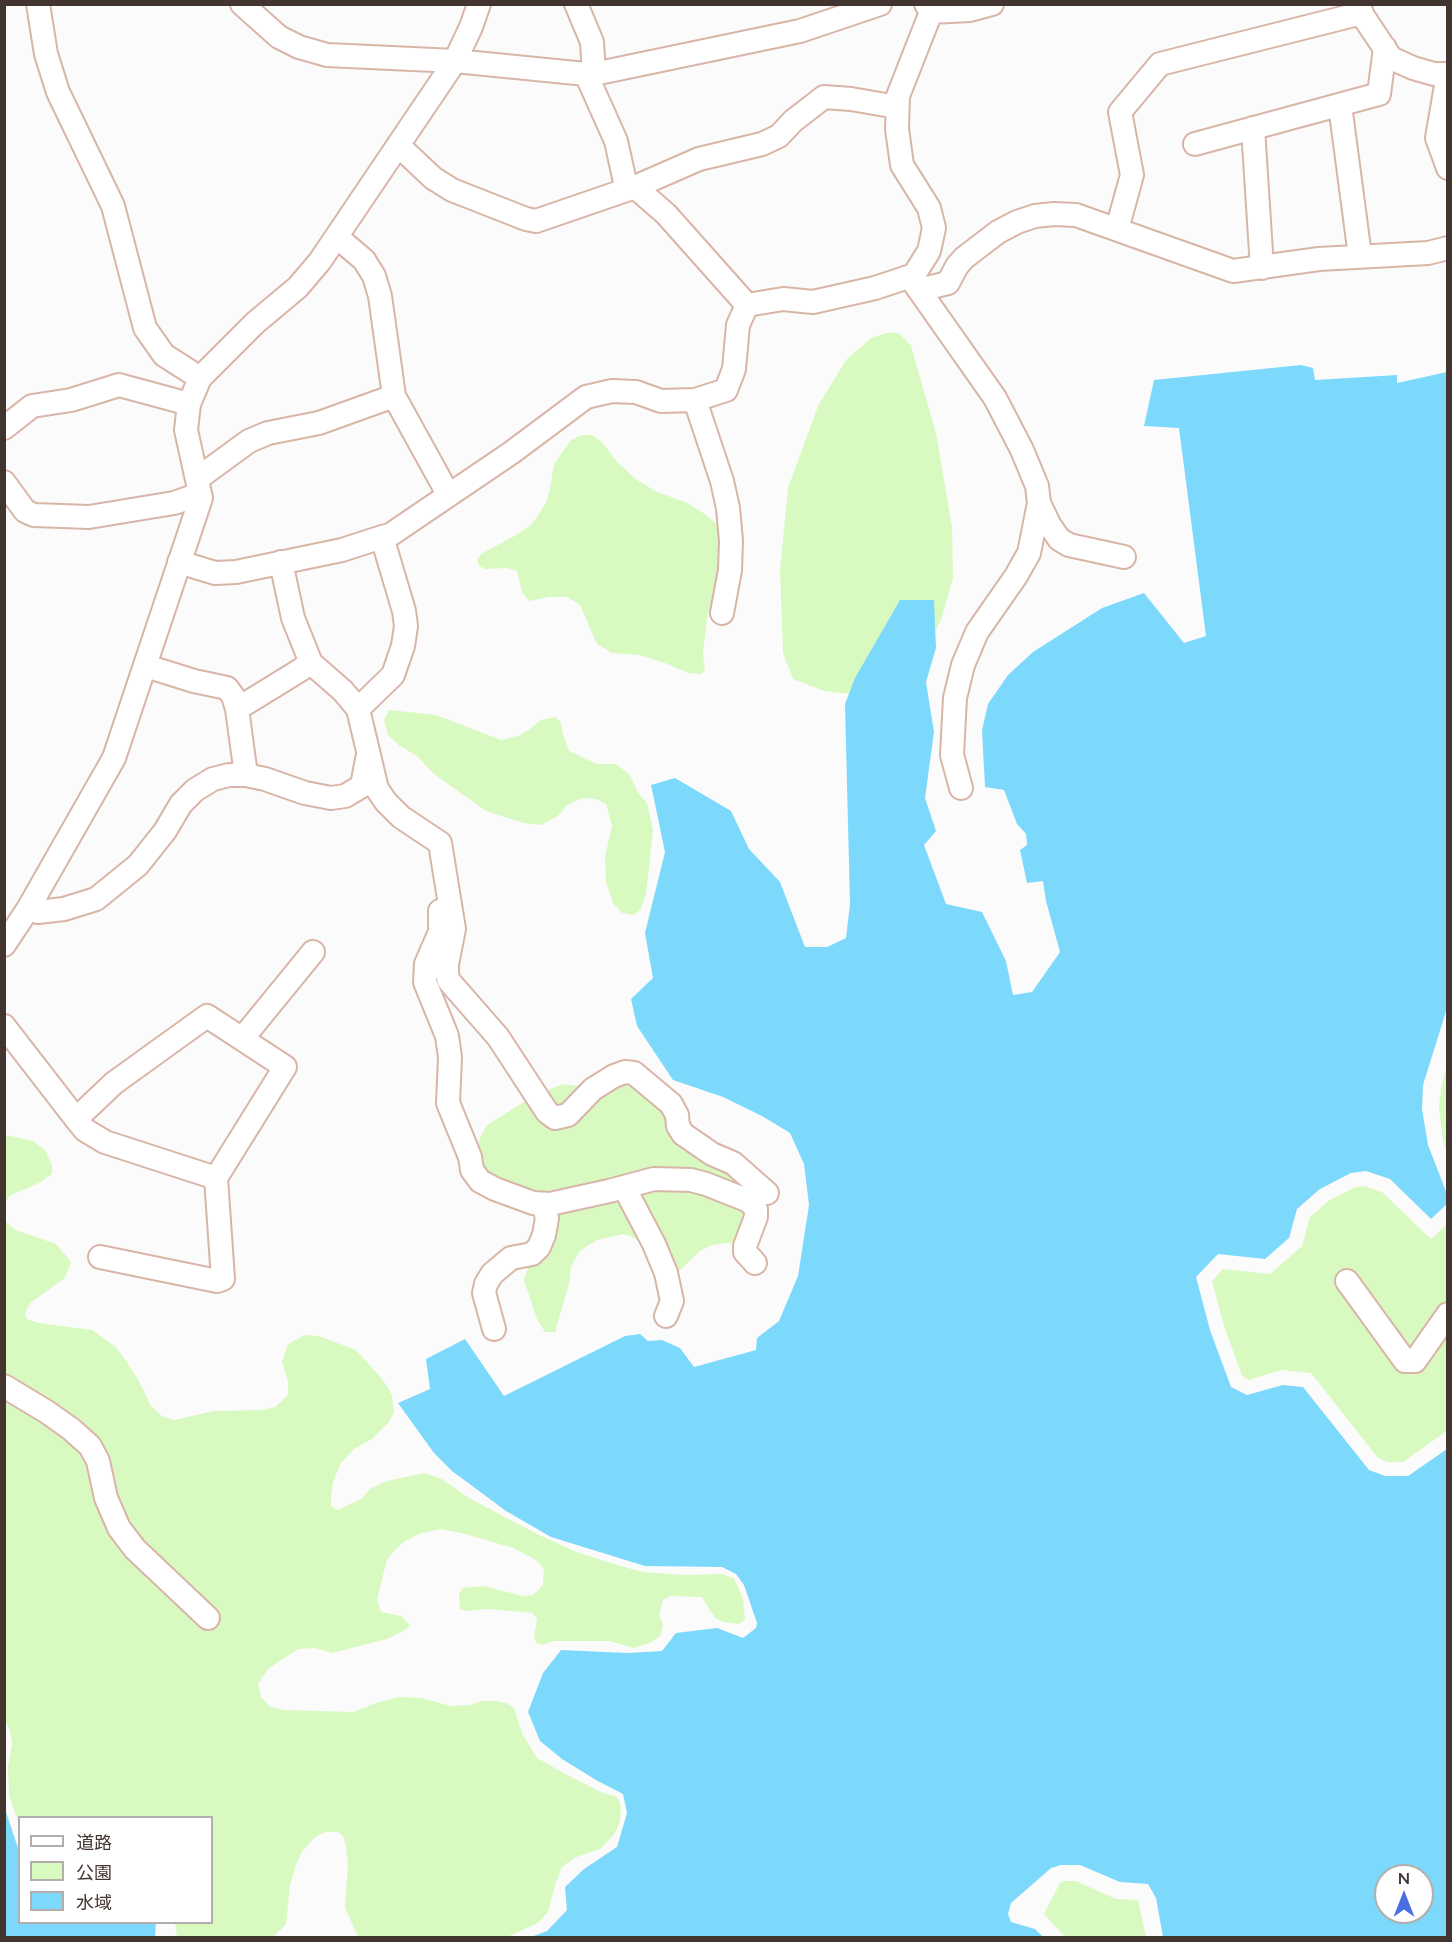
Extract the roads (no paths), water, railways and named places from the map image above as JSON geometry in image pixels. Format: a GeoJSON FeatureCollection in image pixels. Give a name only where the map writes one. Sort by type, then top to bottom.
{"type":"FeatureCollection","features":[{"type":"Feature","properties":{"kind":"street"},"geometry":{"type":"LineString","coordinates":[[38,4],[46,54],[58,92],[113,206],[145,328],[164,355],[200,378]]}},
{"type":"Feature","properties":{"kind":"street"},"geometry":{"type":"LineString","coordinates":[[242,4],[279,37],[299,47],[327,56],[454,61],[590,74],[800,31],[880,4]]}},
{"type":"Feature","properties":{"kind":"street"},"geometry":{"type":"LineString","coordinates":[[4,945],[28,909],[114,758],[146,666],[201,498],[186,430],[189,404],[200,378],[255,323],[298,287],[320,261],[454,61],[471,27],[479,4]]}},
{"type":"Feature","properties":{"kind":"street"},"geometry":{"type":"LineString","coordinates":[[576,4],[592,42],[590,74],[616,141],[625,182],[635,187],[666,214],[747,305]]}},
{"type":"Feature","properties":{"kind":"street"},"geometry":{"type":"LineString","coordinates":[[962,788],[952,755],[955,698],[963,665],[978,632],[1029,553],[1039,503],[1037,486],[1022,450],[995,398],[914,283],[914,275],[929,251],[934,228],[929,208],[902,165],[897,129],[897,107],[898,96],[928,8],[970,10],[992,4]]}},
{"type":"Feature","properties":{"kind":"street"},"geometry":{"type":"LineString","coordinates":[[1117,229],[1132,175],[1120,112],[1160,64],[1358,9],[1391,58],[1434,74],[1448,74],[1437,138],[1448,168]]}},
{"type":"Feature","properties":{"kind":"street"},"geometry":{"type":"LineString","coordinates":[[1195,144],[1379,94],[1385,48]]}},
{"type":"Feature","properties":{"kind":"street"},"geometry":{"type":"LineString","coordinates":[[398,145],[433,178],[452,190],[536,221],[635,187],[699,159],[762,144],[779,136],[793,121],[824,97],[897,107]]}},
{"type":"Feature","properties":{"kind":"street"},"geometry":{"type":"LineString","coordinates":[[1340,105],[1360,255]]}},
{"type":"Feature","properties":{"kind":"street"},"geometry":{"type":"LineString","coordinates":[[1253,128],[1262,268]]}},
{"type":"Feature","properties":{"kind":"street"},"geometry":{"type":"LineString","coordinates":[[747,305],[783,299],[813,302],[875,288],[914,283],[948,283],[957,266],[972,251],[998,232],[1035,216],[1054,214],[1076,215],[1226,270],[1245,270],[1360,255],[1428,253],[1448,248]]}},
{"type":"Feature","properties":{"kind":"street"},"geometry":{"type":"LineString","coordinates":[[337,237],[364,260],[374,276],[380,296],[394,396],[448,494]]}},
{"type":"Feature","properties":{"kind":"street"},"geometry":{"type":"LineString","coordinates":[[180,562],[215,573],[236,573],[342,550],[390,535],[511,453],[586,397],[612,391],[636,392],[662,401],[695,400],[726,390],[735,369],[738,325],[747,305]]}},
{"type":"Feature","properties":{"kind":"street"},"geometry":{"type":"LineString","coordinates":[[4,428],[32,406],[71,400],[119,385],[189,404]]}},
{"type":"Feature","properties":{"kind":"street"},"geometry":{"type":"LineString","coordinates":[[4,482],[25,511],[34,515],[89,517],[174,503],[198,486],[249,441],[268,433],[319,423],[394,396]]}},
{"type":"Feature","properties":{"kind":"street"},"geometry":{"type":"LineString","coordinates":[[695,400],[722,481],[728,507],[731,541],[730,570],[722,613]]}},
{"type":"Feature","properties":{"kind":"street"},"geometry":{"type":"LineString","coordinates":[[1039,503],[1059,539],[1069,545],[1124,557]]}},
{"type":"Feature","properties":{"kind":"street"},"geometry":{"type":"LineString","coordinates":[[358,709],[393,675],[403,646],[406,626],[404,611],[382,537]]}},
{"type":"Feature","properties":{"kind":"street"},"geometry":{"type":"LineString","coordinates":[[281,562],[293,618],[310,661],[326,678],[343,691],[358,709],[377,789],[401,817],[440,843],[454,929],[447,964],[449,981],[498,1037],[547,1112],[555,1118],[568,1114],[593,1089],[614,1076],[625,1072],[634,1073],[671,1104],[683,1134],[712,1154],[733,1163],[767,1193]]}},
{"type":"Feature","properties":{"kind":"street"},"geometry":{"type":"LineString","coordinates":[[237,709],[302,669],[310,661]]}},
{"type":"Feature","properties":{"kind":"street"},"geometry":{"type":"LineString","coordinates":[[146,666],[194,681],[227,688],[233,696],[237,709],[246,775]]}},
{"type":"Feature","properties":{"kind":"street"},"geometry":{"type":"LineString","coordinates":[[28,909],[38,912],[64,909],[96,899],[138,865],[165,831],[181,804],[195,790],[213,779],[229,775],[246,775],[305,793],[331,798],[345,796],[362,786],[367,754]]}},
{"type":"Feature","properties":{"kind":"street"},"geometry":{"type":"LineString","coordinates":[[444,867],[435,893],[441,917],[440,932],[424,971],[429,994],[447,1036],[450,1057],[448,1103],[470,1157],[472,1170],[480,1181],[516,1197],[543,1204],[572,1200],[654,1179],[691,1180],[706,1184],[749,1201],[756,1209],[756,1217],[745,1246],[745,1252],[755,1263]]}},
{"type":"Feature","properties":{"kind":"street"},"geometry":{"type":"LineString","coordinates":[[242,1039],[313,952]]}},
{"type":"Feature","properties":{"kind":"street"},"geometry":{"type":"LineString","coordinates":[[76,1119],[114,1083],[207,1016],[285,1066],[216,1178],[223,1279],[217,1281],[100,1257]]}},
{"type":"Feature","properties":{"kind":"street"},"geometry":{"type":"LineString","coordinates":[[4,1026],[85,1130],[105,1142],[216,1178]]}},
{"type":"Feature","properties":{"kind":"street"},"geometry":{"type":"LineString","coordinates":[[624,1187],[654,1244],[666,1273],[672,1301],[666,1316]]}},
{"type":"Feature","properties":{"kind":"street"},"geometry":{"type":"LineString","coordinates":[[494,1329],[484,1293],[486,1284],[492,1274],[511,1258],[532,1254],[539,1247],[547,1218],[543,1204]]}},
{"type":"Feature","properties":{"kind":"street"},"geometry":{"type":"LineString","coordinates":[[1347,1281],[1405,1360],[1415,1361],[1448,1314]]}},
{"type":"Feature","properties":{"kind":"street"},"geometry":{"type":"LineString","coordinates":[[4,1386],[47,1412],[90,1446],[99,1461],[106,1498],[119,1528],[135,1549],[207,1618]]}},
{"type":"Feature","properties":{"kind":"water"},"geometry":{"type":"Polygon","coordinates":[[[1301,365],[1313,368],[1315,380],[1397,375],[1397,383],[1447,372],[1448,1005],[1423,1085],[1422,1109],[1428,1145],[1447,1194],[1447,1204],[1431,1219],[1390,1179],[1366,1171],[1351,1173],[1320,1189],[1297,1209],[1289,1238],[1265,1259],[1218,1254],[1196,1277],[1210,1330],[1231,1387],[1247,1395],[1283,1385],[1303,1387],[1369,1470],[1385,1476],[1408,1476],[1447,1449],[1447,1937],[1163,1937],[1156,1898],[1148,1884],[1120,1882],[1080,1865],[1061,1865],[1051,1868],[1011,1903],[1008,1914],[1011,1922],[1035,1929],[1043,1937],[531,1937],[547,1931],[567,1910],[565,1887],[584,1869],[617,1847],[627,1813],[623,1794],[562,1759],[540,1741],[528,1712],[543,1673],[561,1650],[628,1653],[662,1651],[676,1633],[717,1628],[743,1638],[756,1628],[757,1623],[744,1585],[736,1574],[722,1567],[645,1566],[551,1537],[506,1511],[452,1471],[434,1453],[398,1403],[430,1389],[426,1359],[465,1339],[504,1396],[625,1336],[640,1334],[648,1341],[662,1340],[680,1348],[694,1367],[756,1350],[757,1338],[779,1321],[798,1276],[809,1205],[804,1164],[790,1133],[723,1097],[673,1080],[637,1026],[631,999],[653,978],[645,933],[665,852],[651,785],[675,778],[731,811],[749,849],[780,882],[805,947],[827,947],[846,938],[850,904],[845,704],[855,678],[900,600],[934,600],[936,648],[926,682],[934,732],[925,798],[936,831],[924,845],[946,904],[982,912],[1006,961],[1013,995],[1032,992],[1060,952],[1043,881],[1027,883],[1020,850],[1027,845],[1026,834],[1017,824],[1004,790],[985,787],[982,730],[988,704],[1008,675],[1033,652],[1102,608],[1144,593],[1184,643],[1206,636],[1179,428],[1144,426],[1154,380],[1301,365]]]}},
{"type":"Feature","properties":{"kind":"water"},"geometry":{"type":"Polygon","coordinates":[[[4,1806],[18,1848],[18,1924],[156,1924],[155,1937],[5,1937],[4,1806]]]}}]}
